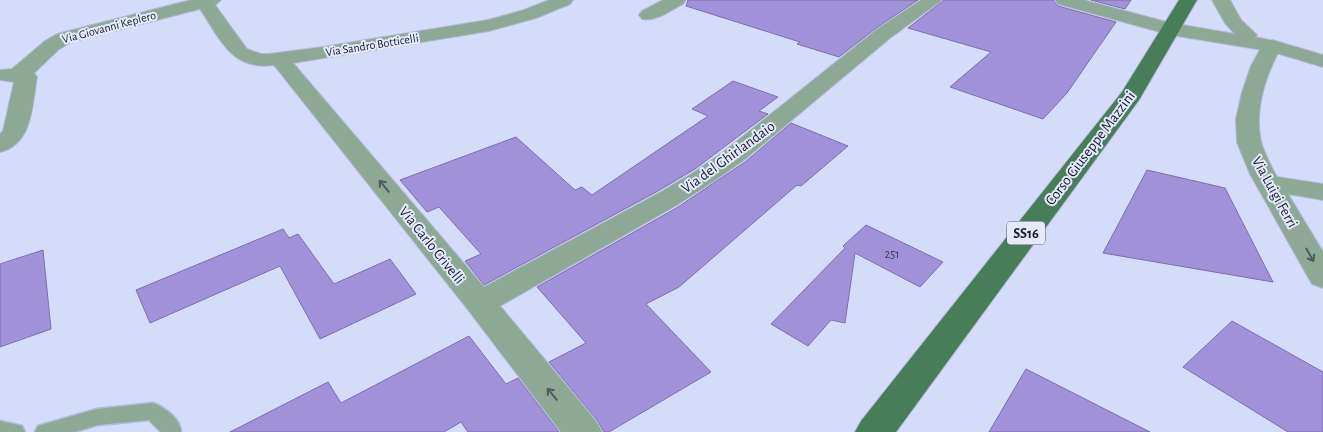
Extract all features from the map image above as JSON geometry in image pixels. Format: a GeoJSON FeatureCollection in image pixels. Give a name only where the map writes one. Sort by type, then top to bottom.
{"type":"FeatureCollection","features":[{"type":"Feature","properties":{"kind":"main road","name":"Corso Giuseppe Mazzini"},"geometry":{"type":"LineString","coordinates":[[874,432],[1131,95],[1188,0]]}},
{"type":"Feature","properties":{"kind":"street","name":"Via Sandro Botticelli"},"geometry":{"type":"LineString","coordinates":[[208,1],[240,53],[258,60],[279,60],[488,25],[530,14],[564,0]]}},
{"type":"Feature","properties":{"kind":"street"},"geometry":{"type":"LineString","coordinates":[[648,15],[677,0]]}},
{"type":"Feature","properties":{"kind":"street","name":"Via del Ghirlandaio"},"geometry":{"type":"LineString","coordinates":[[480,303],[668,199],[705,176],[735,155],[883,34],[933,0]]}},
{"type":"Feature","properties":{"kind":"street"},"geometry":{"type":"LineString","coordinates":[[1064,0],[1175,23],[1272,46],[1323,61]]}},
{"type":"Feature","properties":{"kind":"street"},"geometry":{"type":"LineString","coordinates":[[1221,0],[1234,23],[1247,35]]}},
{"type":"Feature","properties":{"kind":"street","name":"Via Giovanni Keplero"},"geometry":{"type":"LineString","coordinates":[[9,75],[35,62],[51,45],[64,38],[208,1]]}},
{"type":"Feature","properties":{"kind":"street"},"geometry":{"type":"LineString","coordinates":[[1175,23],[1247,35],[1272,46]]}},
{"type":"Feature","properties":{"kind":"street","name":"Via Luigi Ferri"},"geometry":{"type":"LineString","coordinates":[[1272,46],[1263,58],[1258,72],[1248,126],[1251,148],[1268,183],[1323,277]]}},
{"type":"Feature","properties":{"kind":"street","name":"Via Carlo Crivelli"},"geometry":{"type":"LineString","coordinates":[[279,60],[480,303],[582,432]]}},
{"type":"Feature","properties":{"kind":"street"},"geometry":{"type":"LineString","coordinates":[[0,145],[12,136],[15,131],[26,77],[9,75]]}},
{"type":"Feature","properties":{"kind":"street"},"geometry":{"type":"LineString","coordinates":[[1268,183],[1323,192]]}},
{"type":"Feature","properties":{"kind":"lane"},"geometry":{"type":"LineString","coordinates":[[45,432],[97,417],[153,411],[171,428],[171,432]]}},
{"type":"Feature","properties":{"kind":"lane"},"geometry":{"type":"LineString","coordinates":[[0,430],[15,432]]}},
{"type":"Feature","properties":{"kind":"building"},"geometry":{"type":"Polygon","coordinates":[[[688,0],[918,0],[875,29],[839,57],[797,44],[800,42],[686,6],[688,0]]]}},
{"type":"Feature","properties":{"kind":"building"},"geometry":{"type":"Polygon","coordinates":[[[944,0],[1053,0],[1058,6],[1116,22],[1067,93],[1043,119],[950,87],[991,52],[908,28],[944,0]]]}},
{"type":"Feature","properties":{"kind":"building"},"geometry":{"type":"Polygon","coordinates":[[[1091,0],[1131,0],[1125,9],[1091,0]]]}},
{"type":"Feature","properties":{"kind":"building"},"geometry":{"type":"Polygon","coordinates":[[[733,81],[778,97],[759,111],[768,114],[695,169],[484,285],[465,261],[481,254],[439,207],[427,212],[400,180],[516,137],[575,190],[582,187],[592,195],[708,116],[692,109],[733,81]]]}},
{"type":"Feature","properties":{"kind":"building"},"geometry":{"type":"Polygon","coordinates":[[[791,123],[848,146],[801,186],[797,185],[679,287],[646,304],[711,372],[609,432],[604,432],[597,420],[549,362],[586,343],[537,287],[678,207],[745,162],[791,123]]]}},
{"type":"Feature","properties":{"kind":"building"},"geometry":{"type":"Polygon","coordinates":[[[1147,170],[1225,188],[1273,282],[1103,253],[1147,170]]]}},
{"type":"Feature","properties":{"kind":"building"},"geometry":{"type":"Polygon","coordinates":[[[866,225],[943,262],[920,287],[855,253],[845,323],[831,320],[808,346],[771,324],[845,248],[843,246],[866,225]]]}},
{"type":"Feature","properties":{"kind":"building"},"geometry":{"type":"Polygon","coordinates":[[[283,229],[289,238],[298,234],[334,284],[390,259],[416,294],[320,339],[280,266],[150,323],[136,290],[283,229]]]}},
{"type":"Feature","properties":{"kind":"building"},"geometry":{"type":"Polygon","coordinates":[[[43,250],[51,329],[0,347],[0,264],[43,250]]]}},
{"type":"Feature","properties":{"kind":"building"},"geometry":{"type":"Polygon","coordinates":[[[1232,321],[1323,372],[1323,432],[1288,432],[1183,367],[1232,321]]]}},
{"type":"Feature","properties":{"kind":"building"},"geometry":{"type":"Polygon","coordinates":[[[469,336],[506,384],[518,378],[559,432],[468,432],[461,422],[444,432],[230,432],[328,382],[341,403],[469,336]]]}},
{"type":"Feature","properties":{"kind":"building"},"geometry":{"type":"Polygon","coordinates":[[[1026,369],[1150,432],[989,432],[1026,369]]]}}]}
